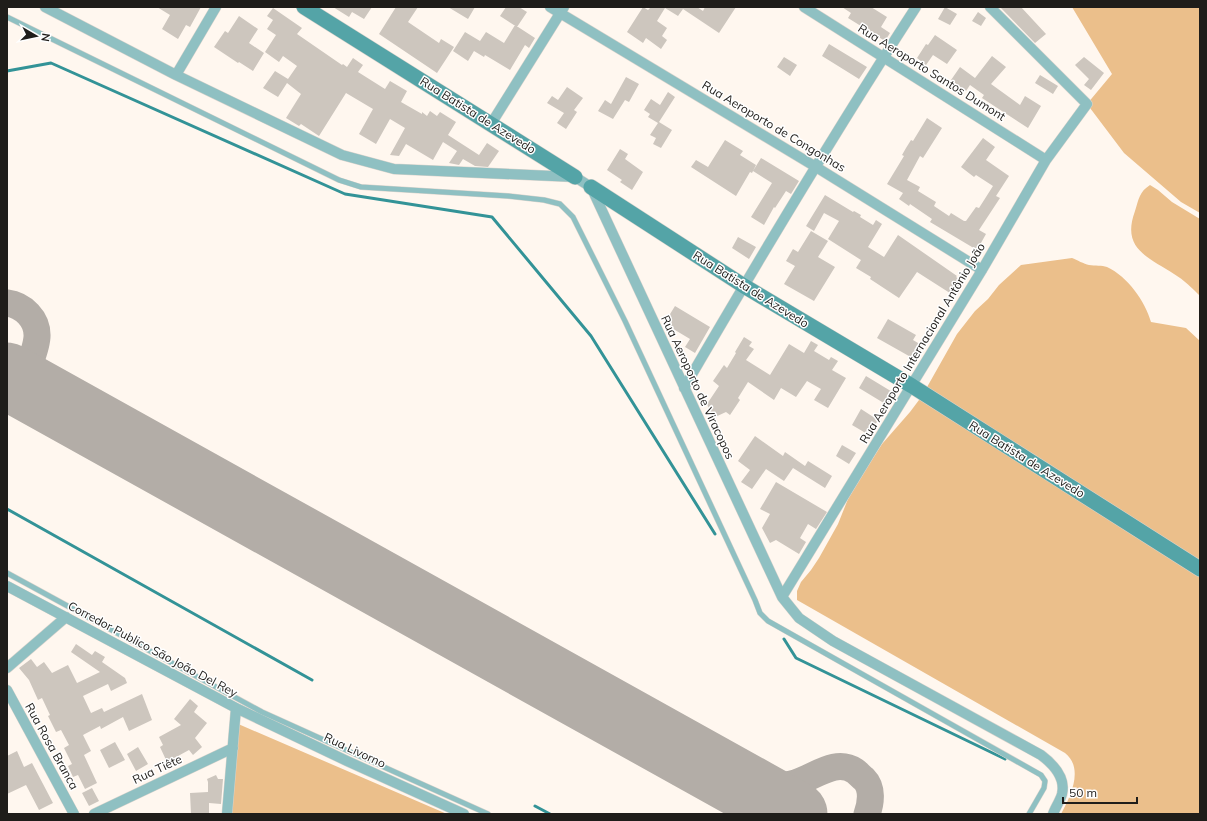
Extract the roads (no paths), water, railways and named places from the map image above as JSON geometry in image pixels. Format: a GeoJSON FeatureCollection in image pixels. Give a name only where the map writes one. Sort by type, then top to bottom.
{"type":"FeatureCollection","features":[{"type":"Feature","properties":{"kind":"street"},"geometry":{"type":"LineString","coordinates":[[45,7],[176,75],[342,155],[394,169],[575,177]]}},
{"type":"Feature","properties":{"kind":"street"},"geometry":{"type":"LineString","coordinates":[[176,75],[216,7]]}},
{"type":"Feature","properties":{"kind":"street","name":"Rua Batista de Azevedo"},"geometry":{"type":"LineString","coordinates":[[304,7],[591,187],[744,286],[912,386],[1200,569]]}},
{"type":"Feature","properties":{"kind":"street","name":"Rua Aeroporto de Congonhas"},"geometry":{"type":"LineString","coordinates":[[550,7],[562,10],[982,270]]}},
{"type":"Feature","properties":{"kind":"street","name":"Rua Aeroporto Santos Dumont"},"geometry":{"type":"LineString","coordinates":[[804,7],[884,56],[1046,160]]}},
{"type":"Feature","properties":{"kind":"street"},"geometry":{"type":"LineString","coordinates":[[684,388],[816,167],[916,7]]}},
{"type":"Feature","properties":{"kind":"street","name":"Rua Aeroporto Internacional Antônio João"},"geometry":{"type":"LineString","coordinates":[[782,597],[912,386],[1046,160],[1087,104],[990,7]]}},
{"type":"Feature","properties":{"kind":"street"},"geometry":{"type":"LineString","coordinates":[[491,124],[562,10]]}},
{"type":"Feature","properties":{"kind":"street","name":"Rua Aeroporto de Viracopos"},"geometry":{"type":"LineString","coordinates":[[591,187],[782,597],[799,618],[833,641],[1041,755],[1051,763],[1062,780],[1062,794],[1052,814]]}},
{"type":"Feature","properties":{"kind":"street","name":"Corredor Publico São João Del Rey"},"geometry":{"type":"LineString","coordinates":[[7,586],[236,708],[226,814]]}},
{"type":"Feature","properties":{"kind":"street"},"geometry":{"type":"LineString","coordinates":[[7,668],[66,617]]}},
{"type":"Feature","properties":{"kind":"street","name":"Rua Rosa Branca"},"geometry":{"type":"LineString","coordinates":[[7,690],[74,814]]}},
{"type":"Feature","properties":{"kind":"street","name":"Rua Livorno"},"geometry":{"type":"LineString","coordinates":[[236,708],[347,761],[464,814]]}},
{"type":"Feature","properties":{"kind":"street","name":"Rua Tiête"},"geometry":{"type":"LineString","coordinates":[[94,814],[233,748]]}},
{"type":"Feature","properties":{"kind":"lane"},"geometry":{"type":"LineString","coordinates":[[7,17],[332,176],[361,187],[508,196],[544,200],[560,204],[573,217],[625,320],[760,613],[768,621],[1041,775],[1045,780],[1044,788],[1029,814]]}},
{"type":"Feature","properties":{"kind":"lane"},"geometry":{"type":"LineString","coordinates":[[7,573],[262,712],[488,814]]}},
{"type":"Feature","properties":{"kind":"waterway"},"geometry":{"type":"LineString","coordinates":[[7,71],[51,63],[345,194],[492,217],[591,336],[715,534]]}},
{"type":"Feature","properties":{"kind":"waterway"},"geometry":{"type":"LineString","coordinates":[[7,509],[312,680]]}},
{"type":"Feature","properties":{"kind":"waterway"},"geometry":{"type":"LineString","coordinates":[[784,639],[796,658],[1005,759]]}},
{"type":"Feature","properties":{"kind":"waterway"},"geometry":{"type":"LineString","coordinates":[[535,806],[550,814]]}}]}
